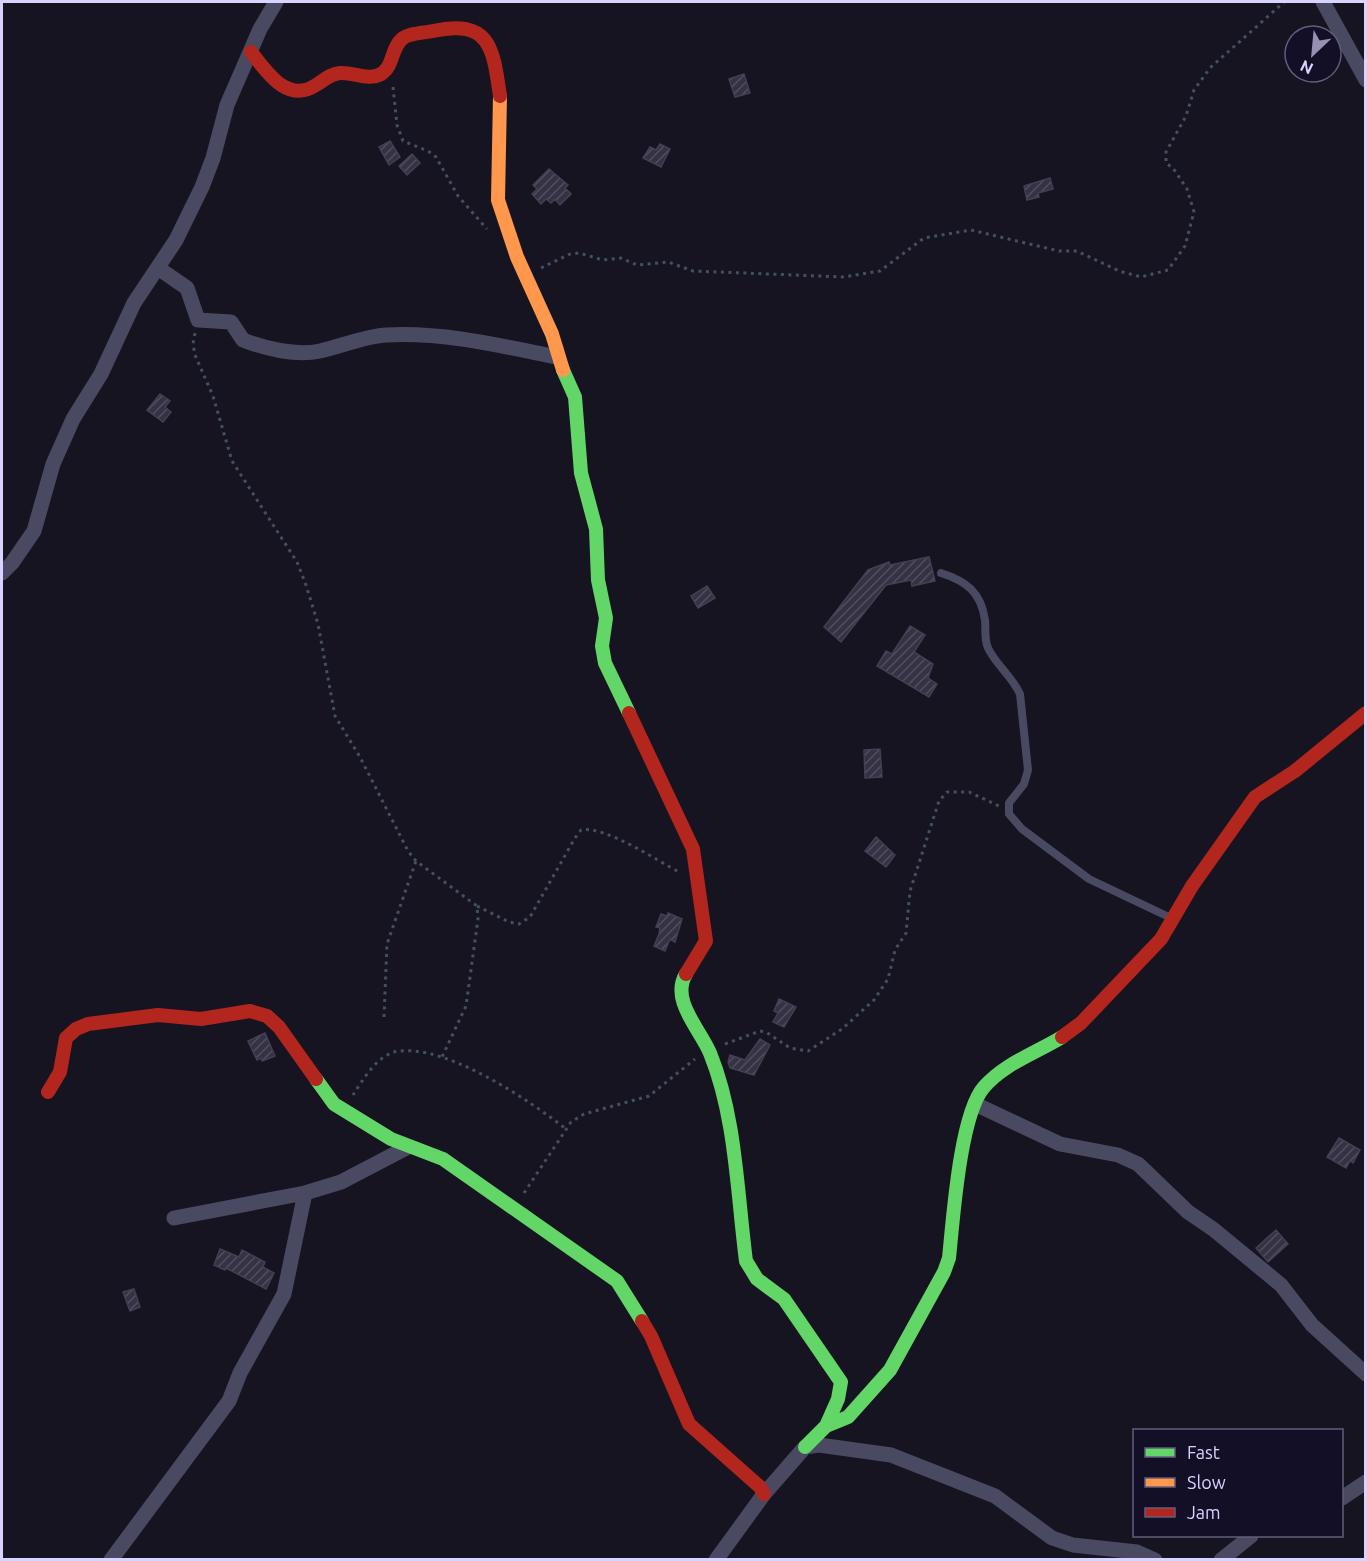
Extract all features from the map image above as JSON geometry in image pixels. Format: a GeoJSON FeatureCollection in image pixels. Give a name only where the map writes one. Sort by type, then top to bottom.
{"type":"FeatureCollection","features":[{"type":"Feature","properties":{"kind":"street"},"geometry":{"type":"LineString","coordinates":[[2,573],[12,563],[34,531],[63,440],[101,374],[134,303],[176,240],[202,187],[213,158],[223,114],[276,2]]}},
{"type":"Feature","properties":{"kind":"street"},"geometry":{"type":"LineString","coordinates":[[1323,2],[1365,80]]}},
{"type":"Feature","properties":{"kind":"street"},"geometry":{"type":"LineString","coordinates":[[251,52],[280,86],[299,94],[306,93],[336,73],[375,77],[389,67],[393,50],[404,37],[453,27],[468,28],[478,33],[488,44],[499,79],[501,106],[498,200],[526,275],[552,334],[556,357],[575,398],[581,473],[595,520],[598,580],[606,618],[602,646],[605,663],[693,849],[700,882],[706,941],[679,987],[682,1003],[709,1049],[724,1090],[746,1261],[757,1279],[784,1299],[840,1382],[859,1402]]}},
{"type":"Feature","properties":{"kind":"street"},"geometry":{"type":"LineString","coordinates":[[158,268],[187,288],[198,320],[225,319],[235,326],[243,340],[299,353],[319,351],[384,335],[411,334],[497,345],[556,357]]}},
{"type":"Feature","properties":{"kind":"street"},"geometry":{"type":"LineString","coordinates":[[826,1426],[848,1417],[897,1360],[944,1272],[949,1258],[960,1160],[975,1104],[982,1089],[1019,1060],[1076,1028],[1161,939],[1192,886],[1254,797],[1294,771],[1365,713]]}},
{"type":"Feature","properties":{"kind":"street"},"geometry":{"type":"LineString","coordinates":[[48,1092],[60,1072],[66,1038],[88,1024],[138,1016],[201,1018],[250,1011],[267,1017],[279,1027],[325,1093],[344,1110],[408,1147],[442,1159],[617,1281],[651,1336],[688,1424],[760,1486],[764,1494]]}},
{"type":"Feature","properties":{"kind":"street"},"geometry":{"type":"LineString","coordinates":[[975,1104],[1060,1144],[1118,1155],[1138,1164],[1188,1212],[1213,1228],[1281,1285],[1312,1325],[1365,1374]]}},
{"type":"Feature","properties":{"kind":"street"},"geometry":{"type":"LineString","coordinates":[[174,1218],[305,1193],[341,1182],[408,1147]]}},
{"type":"Feature","properties":{"kind":"street"},"geometry":{"type":"LineString","coordinates":[[111,1560],[229,1401],[240,1373],[284,1294],[305,1193]]}},
{"type":"Feature","properties":{"kind":"street"},"geometry":{"type":"LineString","coordinates":[[716,1560],[764,1494],[826,1426],[838,1399],[840,1382]]}},
{"type":"Feature","properties":{"kind":"street"},"geometry":{"type":"LineString","coordinates":[[805,1447],[833,1446],[891,1455],[995,1496],[1052,1538],[1072,1545],[1137,1552],[1155,1560]]}},
{"type":"Feature","properties":{"kind":"street"},"geometry":{"type":"LineString","coordinates":[[1343,1497],[1365,1482]]}},
{"type":"Feature","properties":{"kind":"street"},"geometry":{"type":"LineString","coordinates":[[1221,1560],[1250,1537]]}},
{"type":"Feature","properties":{"kind":"lane"},"geometry":{"type":"LineString","coordinates":[[941,573],[961,579],[977,596],[985,621],[985,640],[988,649],[1020,694],[1028,770],[1024,784],[1007,808],[1022,829],[1089,879],[1173,919]]}},
{"type":"Feature","properties":{"kind":"path"},"geometry":{"type":"LineString","coordinates":[[526,275],[579,253],[603,260],[621,258],[637,265],[668,262],[693,272],[844,277],[880,271],[924,238],[971,230],[1059,251],[1077,251],[1119,271],[1141,276],[1168,270],[1185,246],[1194,212],[1186,189],[1173,168],[1166,163],[1166,152],[1186,116],[1194,90],[1210,68],[1284,2]]}},
{"type":"Feature","properties":{"kind":"path"},"geometry":{"type":"LineString","coordinates":[[389,67],[397,125],[403,141],[428,151],[436,157],[458,196],[494,236]]}},
{"type":"Feature","properties":{"kind":"path"},"geometry":{"type":"LineString","coordinates":[[198,320],[192,344],[213,396],[232,461],[297,562],[306,585],[318,624],[334,716],[360,756],[402,843],[416,861],[477,906],[509,922],[519,924],[530,917],[581,830],[589,829],[607,835],[700,882]]}},
{"type":"Feature","properties":{"kind":"path"},"geometry":{"type":"LineString","coordinates":[[508,1206],[524,1192],[571,1122],[584,1114],[649,1096],[709,1049],[760,1031],[766,1032],[790,1048],[808,1051],[842,1029],[866,1009],[888,980],[895,950],[906,933],[910,891],[939,801],[947,792],[969,792],[991,804],[1007,808]]}},
{"type":"Feature","properties":{"kind":"path"},"geometry":{"type":"LineString","coordinates":[[384,1017],[387,944],[416,861]]}},
{"type":"Feature","properties":{"kind":"path"},"geometry":{"type":"LineString","coordinates":[[441,1057],[466,1006],[478,919],[477,906]]}},
{"type":"Feature","properties":{"kind":"path"},"geometry":{"type":"LineString","coordinates":[[344,1110],[371,1070],[388,1055],[414,1050],[441,1057],[526,1098],[566,1129]]}},
{"type":"Feature","properties":{"kind":"building"},"geometry":{"type":"Polygon","coordinates":[[[744,74],[750,93],[735,97],[729,79],[744,74]]]}},
{"type":"Feature","properties":{"kind":"building"},"geometry":{"type":"Polygon","coordinates":[[[390,141],[400,157],[389,165],[379,147],[390,141]]]}},
{"type":"Feature","properties":{"kind":"building"},"geometry":{"type":"Polygon","coordinates":[[[660,144],[670,149],[661,167],[643,158],[650,147],[656,150],[660,144]]]}},
{"type":"Feature","properties":{"kind":"building"},"geometry":{"type":"Polygon","coordinates":[[[412,154],[420,163],[407,175],[399,166],[412,154]]]}},
{"type":"Feature","properties":{"kind":"building"},"geometry":{"type":"Polygon","coordinates":[[[549,169],[568,185],[565,188],[571,194],[560,205],[555,199],[551,203],[546,199],[541,204],[532,194],[537,189],[533,185],[549,169]]]}},
{"type":"Feature","properties":{"kind":"building"},"geometry":{"type":"Polygon","coordinates":[[[1050,178],[1053,189],[1038,193],[1039,197],[1027,200],[1024,186],[1050,178]]]}},
{"type":"Feature","properties":{"kind":"building"},"geometry":{"type":"Polygon","coordinates":[[[160,394],[170,401],[165,407],[171,412],[163,422],[147,410],[160,394]]]}},
{"type":"Feature","properties":{"kind":"building"},"geometry":{"type":"Polygon","coordinates":[[[929,557],[935,581],[912,586],[911,580],[886,585],[841,642],[824,627],[868,570],[889,562],[890,565],[929,557]]]}},
{"type":"Feature","properties":{"kind":"building"},"geometry":{"type":"Polygon","coordinates":[[[707,586],[715,598],[698,608],[691,596],[707,586]]]}},
{"type":"Feature","properties":{"kind":"building"},"geometry":{"type":"Polygon","coordinates":[[[910,626],[925,635],[914,652],[933,664],[928,678],[937,684],[929,697],[877,666],[886,651],[892,654],[910,626]]]}},
{"type":"Feature","properties":{"kind":"building"},"geometry":{"type":"Polygon","coordinates":[[[880,749],[882,777],[865,778],[864,750],[880,749]]]}},
{"type":"Feature","properties":{"kind":"building"},"geometry":{"type":"Polygon","coordinates":[[[876,837],[895,855],[886,867],[865,851],[876,837]]]}},
{"type":"Feature","properties":{"kind":"building"},"geometry":{"type":"Polygon","coordinates":[[[668,913],[682,919],[675,942],[670,939],[665,951],[654,946],[659,934],[660,928],[656,927],[661,914],[667,916],[668,913]]]}},
{"type":"Feature","properties":{"kind":"building"},"geometry":{"type":"Polygon","coordinates":[[[779,999],[796,1007],[784,1027],[773,1022],[778,1013],[774,1011],[779,999]]]}},
{"type":"Feature","properties":{"kind":"building"},"geometry":{"type":"Polygon","coordinates":[[[265,1033],[275,1056],[262,1061],[261,1058],[257,1060],[248,1041],[265,1033]]]}},
{"type":"Feature","properties":{"kind":"building"},"geometry":{"type":"Polygon","coordinates":[[[760,1039],[770,1045],[754,1075],[730,1068],[728,1062],[730,1055],[745,1060],[760,1039]]]}},
{"type":"Feature","properties":{"kind":"building"},"geometry":{"type":"Polygon","coordinates":[[[1339,1138],[1360,1150],[1353,1163],[1350,1161],[1346,1168],[1327,1157],[1339,1138]]]}},
{"type":"Feature","properties":{"kind":"building"},"geometry":{"type":"Polygon","coordinates":[[[1276,1230],[1288,1244],[1268,1262],[1256,1248],[1276,1230]]]}},
{"type":"Feature","properties":{"kind":"building"},"geometry":{"type":"Polygon","coordinates":[[[220,1249],[239,1257],[242,1250],[265,1262],[263,1267],[274,1273],[266,1289],[226,1268],[225,1270],[214,1265],[220,1249]]]}},
{"type":"Feature","properties":{"kind":"building"},"geometry":{"type":"Polygon","coordinates":[[[134,1289],[140,1307],[130,1311],[123,1292],[134,1289]]]}},
{"type":"Feature","properties":{"kind":"traffic: fast"},"geometry":{"type":"LineString","coordinates":[[563,370],[575,397],[581,473],[596,529],[598,580],[606,618],[602,646],[605,663],[629,713]]}},
{"type":"Feature","properties":{"kind":"traffic: fast"},"geometry":{"type":"LineString","coordinates":[[686,974],[682,984],[684,1004],[710,1053],[725,1103],[734,1155],[746,1261],[757,1279],[784,1299],[841,1382],[838,1399],[826,1426]]}},
{"type":"Feature","properties":{"kind":"traffic: fast"},"geometry":{"type":"LineString","coordinates":[[805,1447],[826,1426],[848,1417],[890,1370],[944,1272],[949,1258],[963,1143],[976,1101],[984,1087],[1001,1071],[1062,1037]]}},
{"type":"Feature","properties":{"kind":"traffic: fast"},"geometry":{"type":"LineString","coordinates":[[316,1079],[334,1104],[391,1139],[443,1159],[617,1281],[642,1321]]}},
{"type":"Feature","properties":{"kind":"traffic: slow"},"geometry":{"type":"LineString","coordinates":[[500,96],[498,200],[517,257],[552,334],[563,370]]}},
{"type":"Feature","properties":{"kind":"traffic: jam"},"geometry":{"type":"LineString","coordinates":[[251,52],[279,83],[296,91],[306,90],[336,74],[371,77],[381,74],[388,66],[398,43],[408,36],[452,28],[467,29],[477,33],[491,51],[500,96]]}},
{"type":"Feature","properties":{"kind":"traffic: jam"},"geometry":{"type":"LineString","coordinates":[[629,713],[693,849],[706,941],[686,974]]}},
{"type":"Feature","properties":{"kind":"traffic: jam"},"geometry":{"type":"LineString","coordinates":[[1062,1037],[1081,1023],[1161,939],[1192,886],[1255,797],[1295,771],[1366,713]]}},
{"type":"Feature","properties":{"kind":"traffic: jam"},"geometry":{"type":"LineString","coordinates":[[48,1092],[60,1072],[66,1038],[76,1029],[88,1024],[158,1015],[201,1019],[250,1011],[267,1016],[279,1027],[316,1079]]}},
{"type":"Feature","properties":{"kind":"traffic: jam"},"geometry":{"type":"LineString","coordinates":[[642,1321],[651,1336],[689,1424],[760,1487],[764,1494]]}}]}
